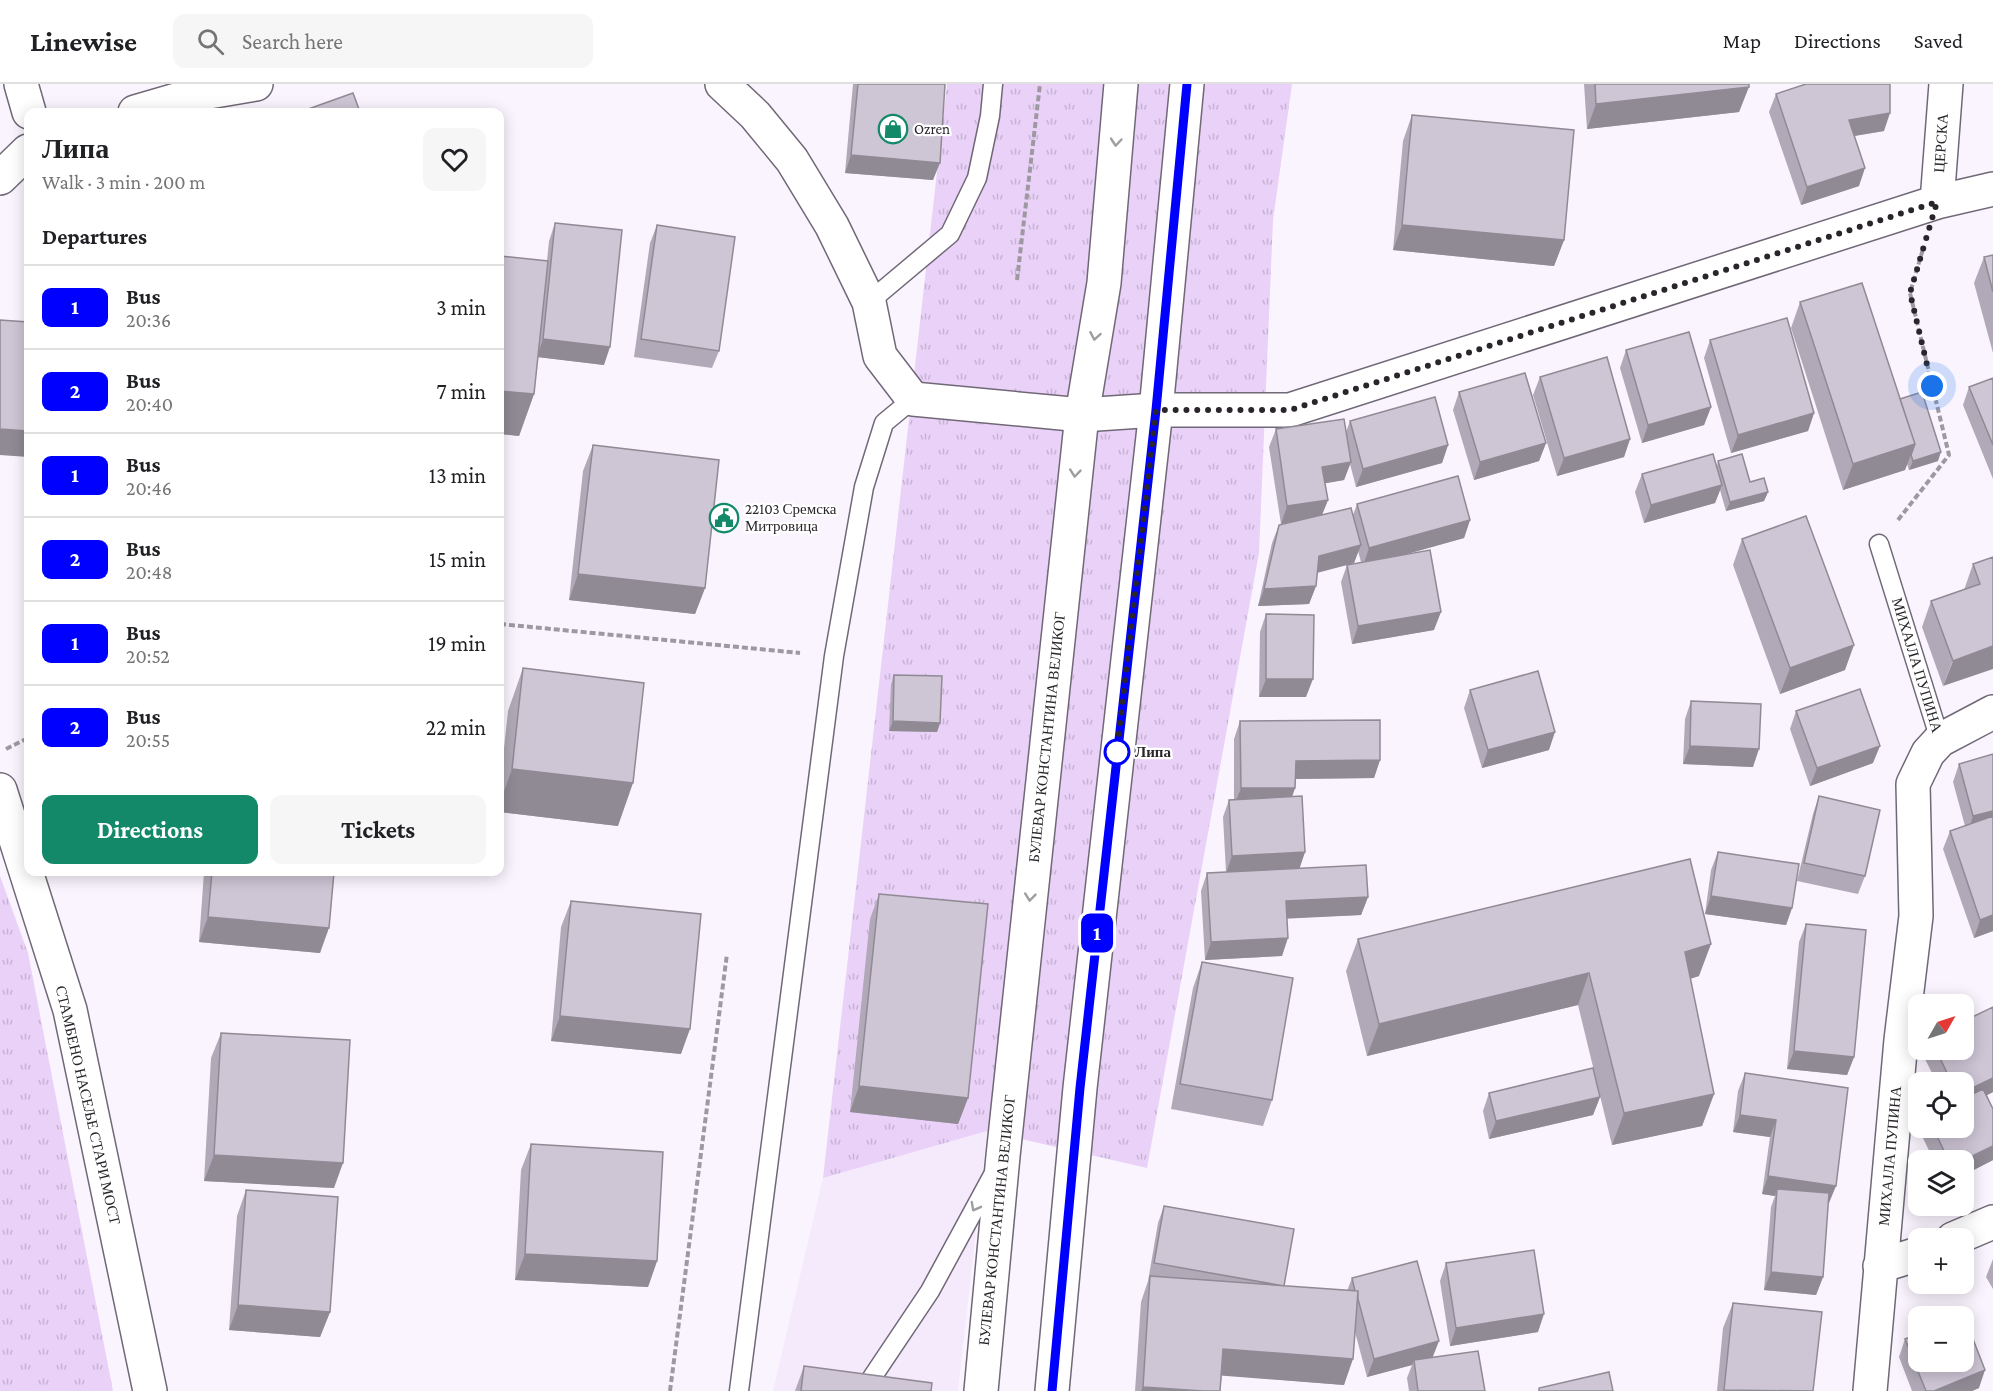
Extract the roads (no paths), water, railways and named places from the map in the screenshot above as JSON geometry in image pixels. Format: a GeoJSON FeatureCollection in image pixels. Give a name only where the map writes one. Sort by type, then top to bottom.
{"type":"FeatureCollection","features":[{"type":"Feature","properties":{"kind":"street"},"geometry":{"type":"LineString","coordinates":[[21,84],[28,108]]}},
{"type":"Feature","properties":{"kind":"street"},"geometry":{"type":"LineString","coordinates":[[149,108],[197,94],[256,84]]}},
{"type":"Feature","properties":{"kind":"street"},"geometry":{"type":"LineString","coordinates":[[722,84],[755,115],[792,160],[832,226],[869,302],[880,356],[913,399],[1082,415],[1156,410],[1290,410],[1937,202],[1993,189]]}},
{"type":"Feature","properties":{"kind":"street","name":"БУЛЕВАР КОНСТАНТИНА ВЕЛИКОГ"},"geometry":{"type":"LineString","coordinates":[[981,1391],[1003,1156],[1082,415],[1104,283],[1121,84]]}},
{"type":"Feature","properties":{"kind":"street"},"geometry":{"type":"LineString","coordinates":[[1052,1391],[1080,1088],[1156,410],[1187,84]]}},
{"type":"Feature","properties":{"kind":"street","name":"ЦЕРСКА"},"geometry":{"type":"LineString","coordinates":[[1937,202],[1946,84]]}},
{"type":"Feature","properties":{"kind":"street"},"geometry":{"type":"LineString","coordinates":[[0,178],[24,155]]}},
{"type":"Feature","properties":{"kind":"street"},"geometry":{"type":"LineString","coordinates":[[1940,740],[1993,711]]}},
{"type":"Feature","properties":{"kind":"street","name":"МИХАЈЛА ПУПИНА"},"geometry":{"type":"LineString","coordinates":[[1870,1391],[1901,1040],[1916,916],[1913,784],[1928,753],[1940,740]]}},
{"type":"Feature","properties":{"kind":"street","name":"СТАМБЕНО НАСЕЉЕ СТАРИ МОСТ"},"geometry":{"type":"LineString","coordinates":[[0,790],[24,865]]}},
{"type":"Feature","properties":{"kind":"street","name":"СТАМБЕНО НАСЕЉЕ СТАРИ МОСТ"},"geometry":{"type":"LineString","coordinates":[[27,876],[70,1010],[150,1391]]}},
{"type":"Feature","properties":{"kind":"street"},"geometry":{"type":"LineString","coordinates":[[1974,1230],[1993,1222]]}},
{"type":"Feature","properties":{"kind":"street"},"geometry":{"type":"LineString","coordinates":[[1880,1266],[1908,1257]]}},
{"type":"Feature","properties":{"kind":"lane"},"geometry":{"type":"LineString","coordinates":[[869,302],[950,234],[977,178],[990,116],[993,84]]}},
{"type":"Feature","properties":{"kind":"lane"},"geometry":{"type":"LineString","coordinates":[[739,1391],[834,656],[864,487],[884,423],[913,399]]}},
{"type":"Feature","properties":{"kind":"lane","name":"МИХАЈЛА ПУПИНА"},"geometry":{"type":"LineString","coordinates":[[1879,543],[1940,740]]}},
{"type":"Feature","properties":{"kind":"lane"},"geometry":{"type":"LineString","coordinates":[[863,1391],[930,1291],[1003,1156]]}},
{"type":"Feature","properties":{"kind":"place","name":"Ozren"},"geometry":{"type":"Point","coordinates":[893,129]}},
{"type":"Feature","properties":{"kind":"place","name":"22103 Сремска Митровица"},"geometry":{"type":"Point","coordinates":[724,518]}},
{"type":"Feature","properties":{"kind":"place","name":"Липа"},"geometry":{"type":"Point","coordinates":[1117,752]}}]}
